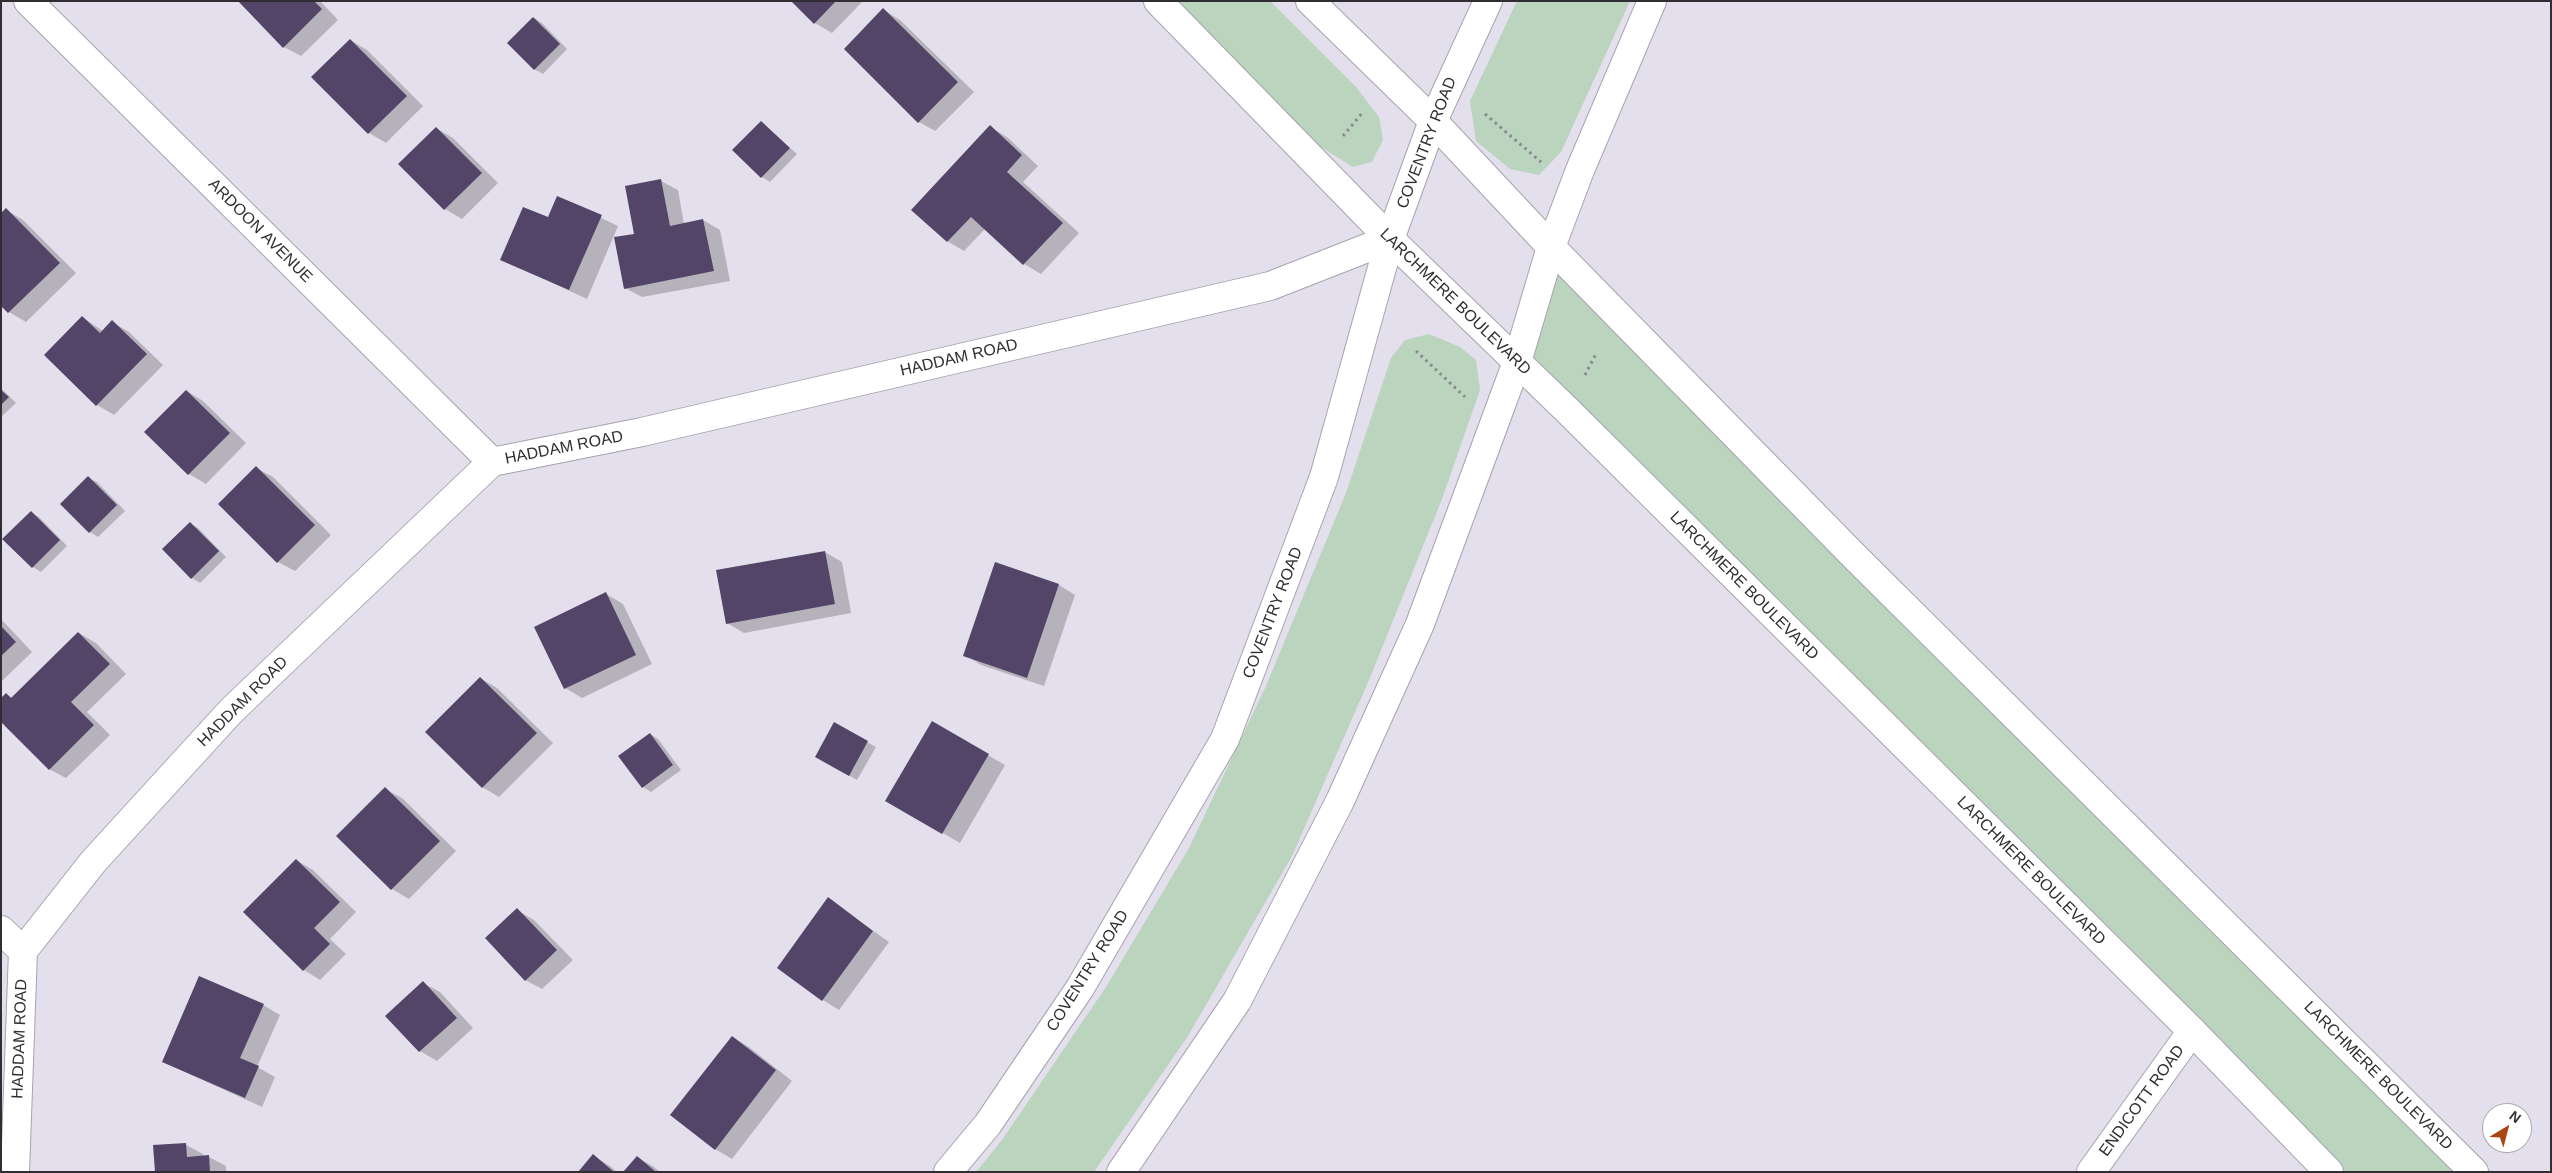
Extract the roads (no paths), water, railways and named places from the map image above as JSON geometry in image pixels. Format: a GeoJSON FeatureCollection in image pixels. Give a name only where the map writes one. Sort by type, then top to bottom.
{"type":"FeatureCollection","features":[{"type":"Feature","properties":{"kind":"street","name":"ARDOON AVENUE"},"geometry":{"type":"LineString","coordinates":[[28,1],[492,462]]}},
{"type":"Feature","properties":{"kind":"street","name":"LARCHMERE BOULEVARD"},"geometry":{"type":"LineString","coordinates":[[1158,1],[1390,239],[1517,362],[2192,1031],[2329,1172]]}},
{"type":"Feature","properties":{"kind":"street","name":"LARCHMERE BOULEVARD"},"geometry":{"type":"LineString","coordinates":[[1310,1],[1433,122],[1551,247],[1854,556],[2474,1172]]}},
{"type":"Feature","properties":{"kind":"street","name":"COVENTRY ROAD"},"geometry":{"type":"LineString","coordinates":[[948,1172],[988,1124],[1080,988],[1225,739],[1324,477],[1390,239],[1433,122],[1488,1]]}},
{"type":"Feature","properties":{"kind":"street"},"geometry":{"type":"LineString","coordinates":[[1121,1172],[1237,1001],[1340,801],[1420,624],[1517,362],[1551,247],[1580,170],[1652,1]]}},
{"type":"Feature","properties":{"kind":"street","name":"HADDAM ROAD"},"geometry":{"type":"LineString","coordinates":[[15,1172],[23,951],[93,862],[230,711],[492,462],[642,432],[1270,286],[1390,239]]}},
{"type":"Feature","properties":{"kind":"street"},"geometry":{"type":"LineString","coordinates":[[1,930],[23,951]]}},
{"type":"Feature","properties":{"kind":"street","name":"ENDICOTT ROAD"},"geometry":{"type":"LineString","coordinates":[[2091,1172],[2192,1031]]}}]}
